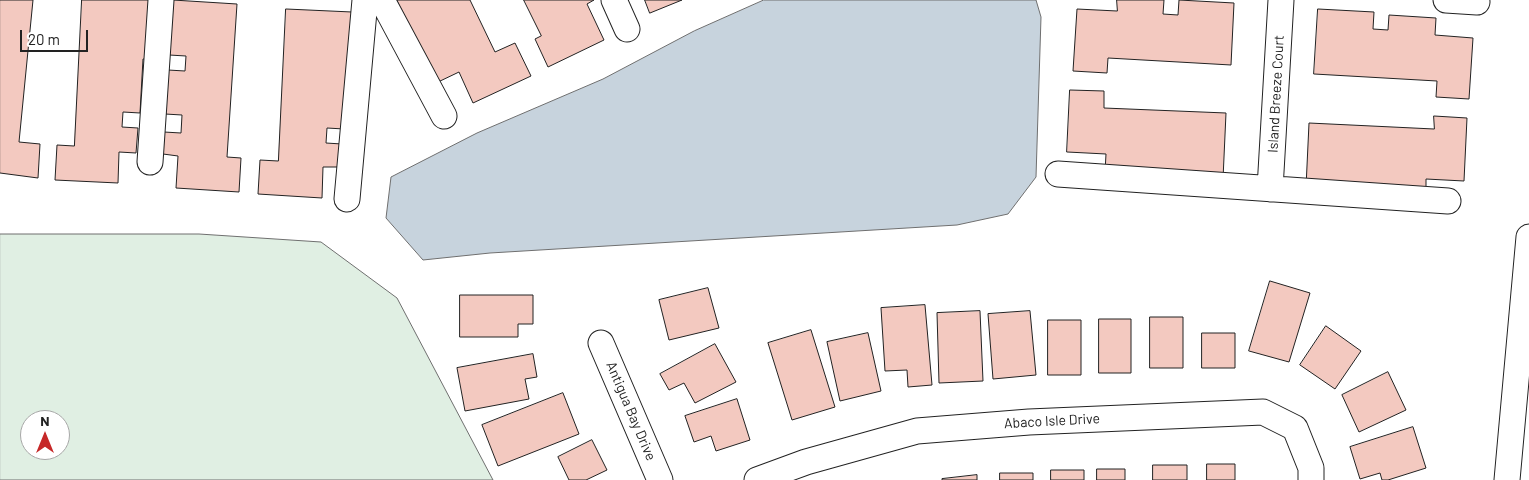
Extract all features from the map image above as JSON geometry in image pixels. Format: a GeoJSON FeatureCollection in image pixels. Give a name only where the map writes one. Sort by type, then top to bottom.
{"type":"FeatureCollection","features":[{"type":"Feature","properties":{"kind":"street"},"geometry":{"type":"LineString","coordinates":[[150,162],[161,0]]}},
{"type":"Feature","properties":{"kind":"street"},"geometry":{"type":"LineString","coordinates":[[347,199],[365,0]]}},
{"type":"Feature","properties":{"kind":"street"},"geometry":{"type":"LineString","coordinates":[[382,0],[444,116]]}},
{"type":"Feature","properties":{"kind":"street"},"geometry":{"type":"LineString","coordinates":[[614,0],[627,29]]}},
{"type":"Feature","properties":{"kind":"street","name":"Island Breeze Court"},"geometry":{"type":"LineString","coordinates":[[1270,189],[1281,0]]}},
{"type":"Feature","properties":{"kind":"street"},"geometry":{"type":"LineString","coordinates":[[1446,0],[1477,2]]}},
{"type":"Feature","properties":{"kind":"street"},"geometry":{"type":"LineString","coordinates":[[1058,174],[1448,201]]}},
{"type":"Feature","properties":{"kind":"street"},"geometry":{"type":"LineString","coordinates":[[1507,480],[1529,237]]}},
{"type":"Feature","properties":{"kind":"street","name":"Antigua Bay Drive"},"geometry":{"type":"LineString","coordinates":[[601,343],[660,480]]}},
{"type":"Feature","properties":{"kind":"street","name":"Abaco Isle Drive"},"geometry":{"type":"LineString","coordinates":[[757,480],[806,462],[917,431],[1029,422],[1263,412],[1295,428],[1311,468],[1311,480]]}},
{"type":"Feature","properties":{"kind":"green space"},"geometry":{"type":"Polygon","coordinates":[[[0,234],[199,234],[321,242],[397,298],[493,480],[0,480],[0,234]]]}},
{"type":"Feature","properties":{"kind":"shaded area"},"geometry":{"type":"Polygon","coordinates":[[[764,0],[1036,0],[1041,17],[1036,177],[1008,214],[957,225],[490,253],[423,260],[386,218],[391,177],[477,133],[603,79],[694,31],[764,0]]]}},
{"type":"Feature","properties":{"kind":"building"},"geometry":{"type":"Polygon","coordinates":[[[0,0],[33,0],[19,142],[40,144],[38,178],[0,173],[0,0]]]}},
{"type":"Feature","properties":{"kind":"building"},"geometry":{"type":"Polygon","coordinates":[[[82,0],[149,0],[140,113],[123,112],[122,127],[138,128],[136,153],[119,152],[118,183],[55,180],[57,145],[74,146],[82,0]]]}},
{"type":"Feature","properties":{"kind":"building"},"geometry":{"type":"Polygon","coordinates":[[[173,0],[237,4],[227,157],[241,158],[239,192],[176,188],[178,156],[163,154],[164,132],[181,133],[182,115],[165,114],[168,70],[185,71],[186,56],[169,55],[173,0]]]}},
{"type":"Feature","properties":{"kind":"building"},"geometry":{"type":"Polygon","coordinates":[[[397,0],[470,0],[495,52],[515,43],[531,76],[473,103],[459,72],[436,83],[397,0]]]}},
{"type":"Feature","properties":{"kind":"building"},"geometry":{"type":"Polygon","coordinates":[[[524,0],[594,0],[587,4],[604,40],[548,67],[535,39],[541,36],[524,0]]]}},
{"type":"Feature","properties":{"kind":"building"},"geometry":{"type":"Polygon","coordinates":[[[645,0],[682,0],[650,13],[645,0]]]}},
{"type":"Feature","properties":{"kind":"building"},"geometry":{"type":"Polygon","coordinates":[[[1117,0],[1164,0],[1163,14],[1178,15],[1179,0],[1234,3],[1231,65],[1108,58],[1107,73],[1073,71],[1077,9],[1117,11],[1117,0]]]}},
{"type":"Feature","properties":{"kind":"building"},"geometry":{"type":"Polygon","coordinates":[[[286,9],[352,12],[344,129],[327,128],[326,143],[342,144],[341,167],[323,167],[322,198],[258,194],[260,160],[278,161],[286,9]]]}},
{"type":"Feature","properties":{"kind":"building"},"geometry":{"type":"Polygon","coordinates":[[[1318,9],[1374,12],[1373,29],[1388,30],[1389,15],[1436,18],[1435,35],[1473,38],[1469,99],[1436,97],[1437,81],[1314,74],[1318,9]]]}},
{"type":"Feature","properties":{"kind":"building"},"geometry":{"type":"Polygon","coordinates":[[[1070,90],[1104,91],[1104,108],[1226,113],[1223,179],[1105,172],[1106,154],[1067,152],[1070,90]]]}},
{"type":"Feature","properties":{"kind":"building"},"geometry":{"type":"Polygon","coordinates":[[[1434,116],[1467,118],[1464,181],[1426,179],[1426,193],[1306,187],[1309,123],[1434,129],[1434,116]]]}},
{"type":"Feature","properties":{"kind":"building"},"geometry":{"type":"Polygon","coordinates":[[[1270,281],[1310,293],[1289,362],[1249,351],[1270,281]]]}},
{"type":"Feature","properties":{"kind":"building"},"geometry":{"type":"Polygon","coordinates":[[[708,288],[719,328],[669,340],[659,300],[708,288]]]}},
{"type":"Feature","properties":{"kind":"building"},"geometry":{"type":"Polygon","coordinates":[[[460,295],[533,295],[533,324],[518,324],[518,337],[460,337],[460,295]]]}},
{"type":"Feature","properties":{"kind":"building"},"geometry":{"type":"Polygon","coordinates":[[[925,305],[932,385],[908,387],[907,370],[885,371],[881,308],[925,305]]]}},
{"type":"Feature","properties":{"kind":"building"},"geometry":{"type":"Polygon","coordinates":[[[980,311],[983,381],[939,383],[937,313],[980,311]]]}},
{"type":"Feature","properties":{"kind":"building"},"geometry":{"type":"Polygon","coordinates":[[[1030,311],[1036,375],[993,379],[988,314],[1030,311]]]}},
{"type":"Feature","properties":{"kind":"building"},"geometry":{"type":"Polygon","coordinates":[[[1150,317],[1183,317],[1183,368],[1150,368],[1150,317]]]}},
{"type":"Feature","properties":{"kind":"building"},"geometry":{"type":"Polygon","coordinates":[[[1099,319],[1131,319],[1131,373],[1099,373],[1099,319]]]}},
{"type":"Feature","properties":{"kind":"building"},"geometry":{"type":"Polygon","coordinates":[[[1048,320],[1081,320],[1081,375],[1048,375],[1048,320]]]}},
{"type":"Feature","properties":{"kind":"building"},"geometry":{"type":"Polygon","coordinates":[[[1326,326],[1361,351],[1335,389],[1300,365],[1326,326]]]}},
{"type":"Feature","properties":{"kind":"building"},"geometry":{"type":"Polygon","coordinates":[[[811,330],[835,407],[792,420],[768,343],[811,330]]]}},
{"type":"Feature","properties":{"kind":"building"},"geometry":{"type":"Polygon","coordinates":[[[868,333],[881,391],[840,401],[827,342],[868,333]]]}},
{"type":"Feature","properties":{"kind":"building"},"geometry":{"type":"Polygon","coordinates":[[[1202,333],[1235,333],[1235,368],[1202,368],[1202,333]]]}},
{"type":"Feature","properties":{"kind":"building"},"geometry":{"type":"Polygon","coordinates":[[[715,344],[736,382],[695,403],[684,383],[669,390],[660,374],[715,344]]]}},
{"type":"Feature","properties":{"kind":"building"},"geometry":{"type":"Polygon","coordinates":[[[533,354],[537,377],[525,379],[529,399],[465,411],[457,368],[533,354]]]}},
{"type":"Feature","properties":{"kind":"building"},"geometry":{"type":"Polygon","coordinates":[[[1388,372],[1406,410],[1359,432],[1342,395],[1388,372]]]}},
{"type":"Feature","properties":{"kind":"building"},"geometry":{"type":"Polygon","coordinates":[[[563,393],[579,434],[498,466],[482,425],[563,393]]]}},
{"type":"Feature","properties":{"kind":"building"},"geometry":{"type":"Polygon","coordinates":[[[737,399],[750,440],[716,451],[711,436],[694,442],[685,416],[737,399]]]}},
{"type":"Feature","properties":{"kind":"building"},"geometry":{"type":"Polygon","coordinates":[[[1413,427],[1426,468],[1388,480],[1382,480],[1380,473],[1360,479],[1350,447],[1413,427]]]}},
{"type":"Feature","properties":{"kind":"building"},"geometry":{"type":"Polygon","coordinates":[[[592,440],[607,470],[586,480],[569,480],[558,457],[592,440]]]}},
{"type":"Feature","properties":{"kind":"building"},"geometry":{"type":"Polygon","coordinates":[[[1207,464],[1235,464],[1235,480],[1207,480],[1207,464]]]}},
{"type":"Feature","properties":{"kind":"building"},"geometry":{"type":"Polygon","coordinates":[[[1153,465],[1187,465],[1187,480],[1153,480],[1153,465]]]}},
{"type":"Feature","properties":{"kind":"building"},"geometry":{"type":"Polygon","coordinates":[[[1097,469],[1125,469],[1125,480],[1097,480],[1097,469]]]}},
{"type":"Feature","properties":{"kind":"building"},"geometry":{"type":"Polygon","coordinates":[[[1051,470],[1084,470],[1084,480],[1051,480],[1051,470]]]}},
{"type":"Feature","properties":{"kind":"building"},"geometry":{"type":"Polygon","coordinates":[[[1000,473],[1033,473],[1033,480],[1000,480],[1000,473]]]}},
{"type":"Feature","properties":{"kind":"building"},"geometry":{"type":"Polygon","coordinates":[[[977,475],[977,480],[942,480],[942,479],[977,475]]]}}]}
